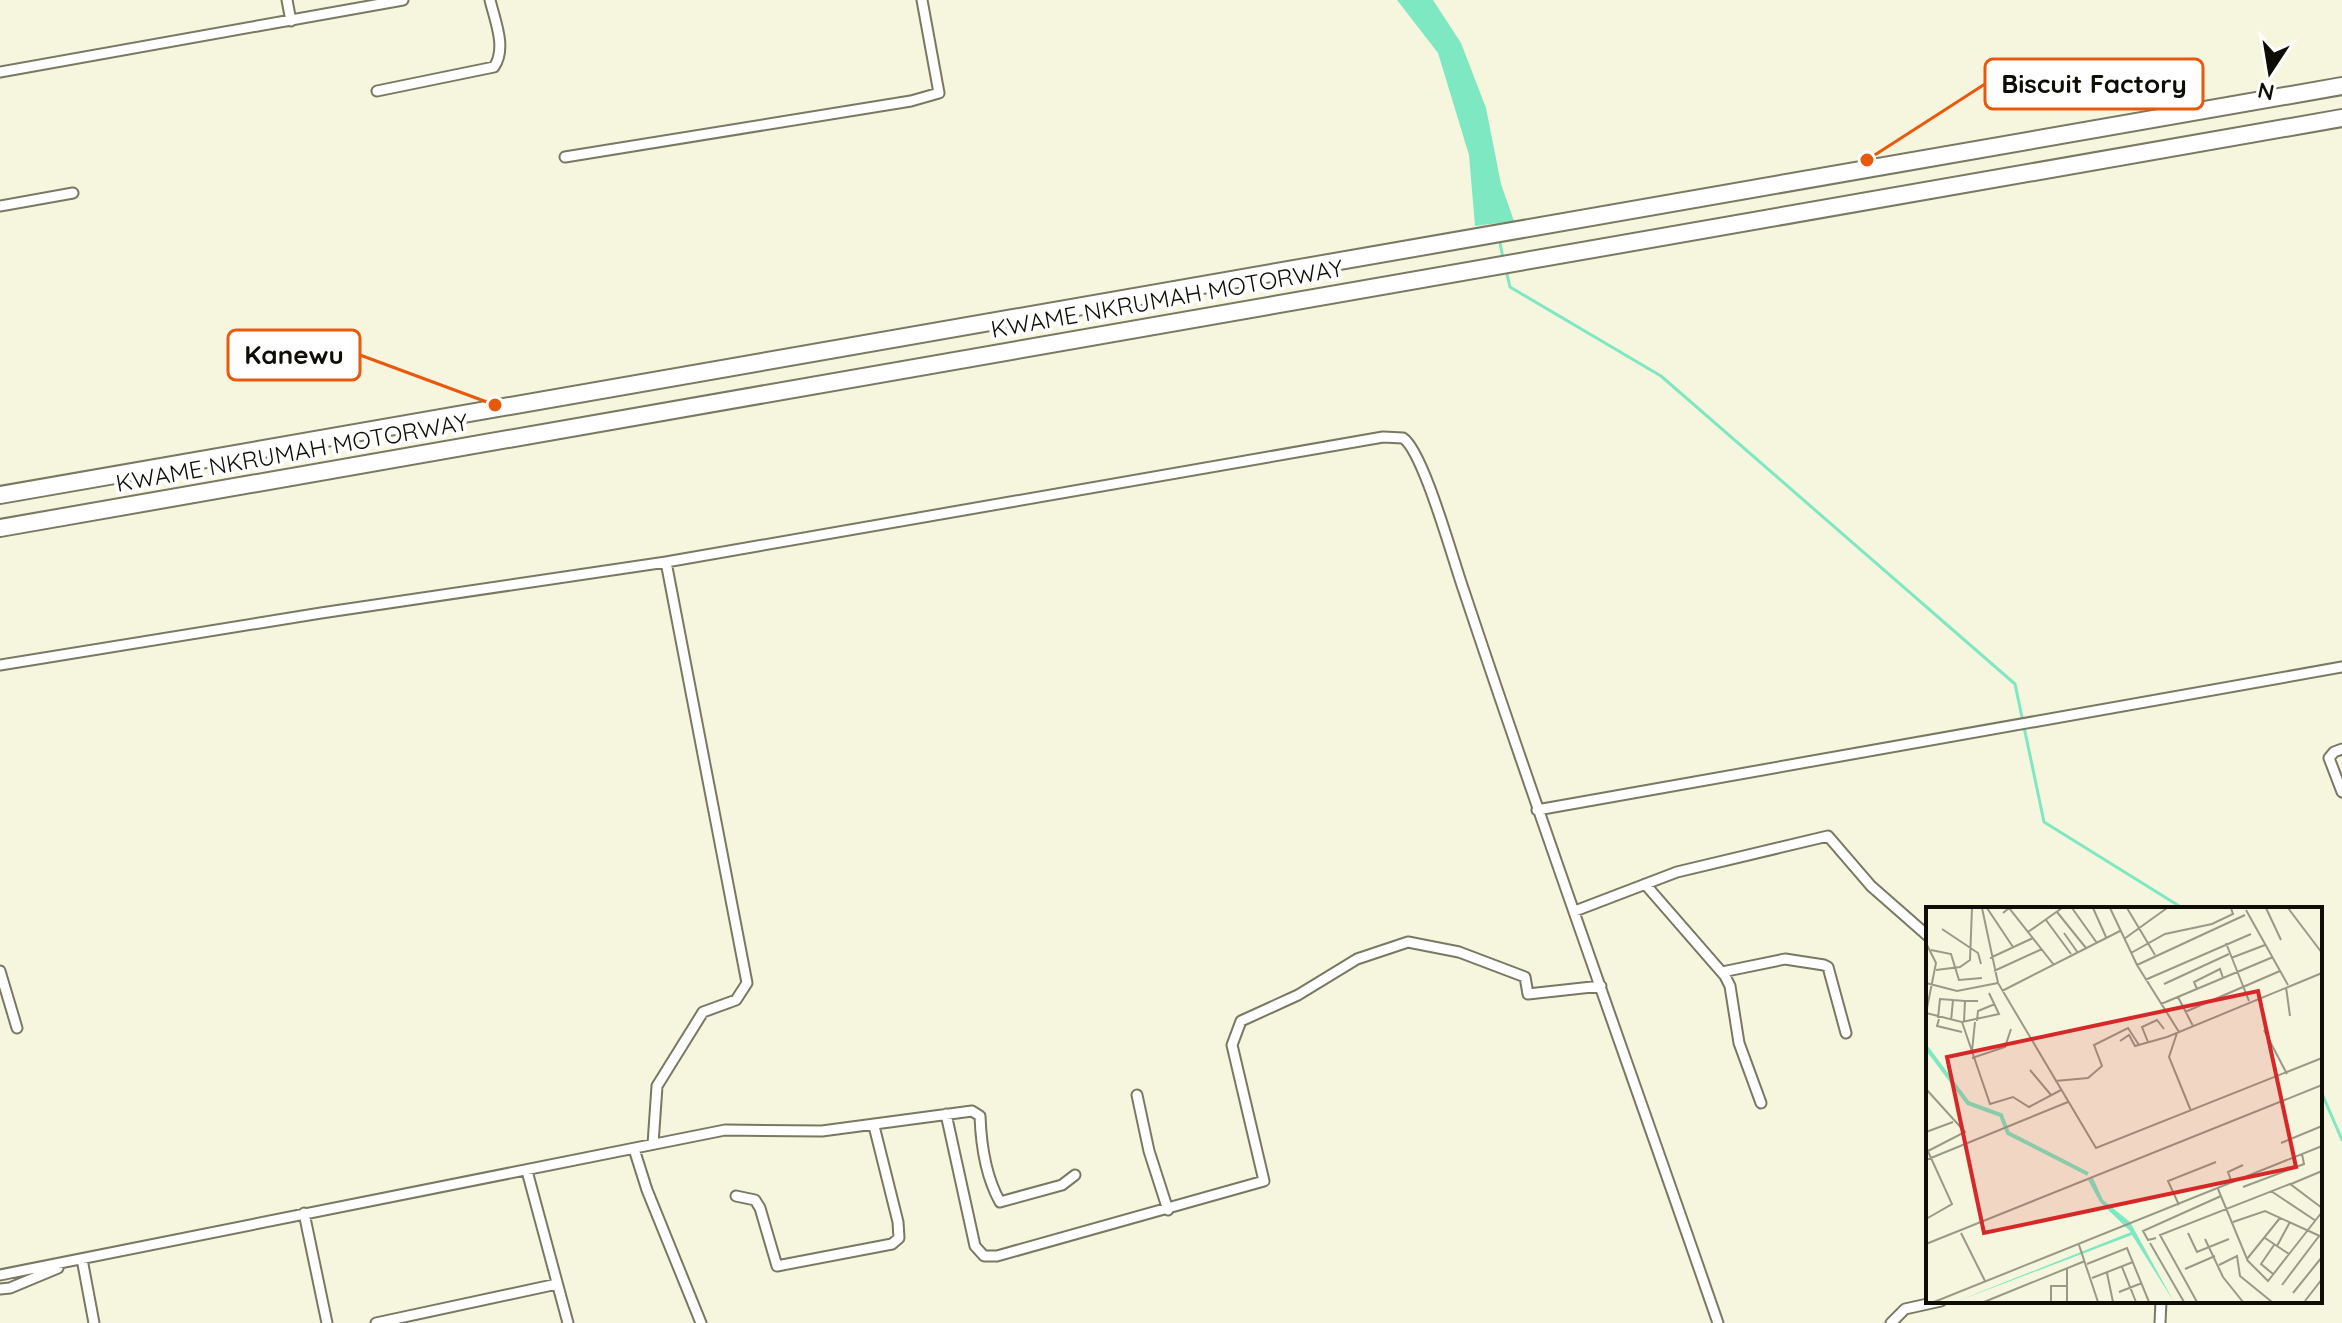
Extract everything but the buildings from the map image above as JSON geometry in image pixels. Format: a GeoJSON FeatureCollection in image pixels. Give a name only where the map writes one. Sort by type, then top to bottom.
{"type":"FeatureCollection","features":[{"type":"Feature","properties":{"kind":"highway","name":"KWAME NKRUMAH MOTORWAY"},"geometry":{"type":"LineString","coordinates":[[0,495],[2342,86]]}},
{"type":"Feature","properties":{"kind":"highway","name":"KWAME NKRUMAH MOTORWAY"},"geometry":{"type":"LineString","coordinates":[[0,528],[2342,118]]}},
{"type":"Feature","properties":{"kind":"street"},"geometry":{"type":"LineString","coordinates":[[287,0],[291,21]]}},
{"type":"Feature","properties":{"kind":"street"},"geometry":{"type":"LineString","coordinates":[[0,72],[403,0]]}},
{"type":"Feature","properties":{"kind":"street"},"geometry":{"type":"LineString","coordinates":[[377,91],[494,67],[501,48],[490,0]]}},
{"type":"Feature","properties":{"kind":"street"},"geometry":{"type":"LineString","coordinates":[[565,157],[911,101],[939,93],[922,0]]}},
{"type":"Feature","properties":{"kind":"street"},"geometry":{"type":"LineString","coordinates":[[0,206],[73,193]]}},
{"type":"Feature","properties":{"kind":"street"},"geometry":{"type":"LineString","coordinates":[[0,665],[666,562],[1383,437],[1403,438],[1415,449],[1537,810],[1718,1323]]}},
{"type":"Feature","properties":{"kind":"street"},"geometry":{"type":"LineString","coordinates":[[653,1144],[657,1086],[703,1012],[736,1000],[747,983],[666,562]]}},
{"type":"Feature","properties":{"kind":"street"},"geometry":{"type":"LineString","coordinates":[[1537,810],[2342,667]]}},
{"type":"Feature","properties":{"kind":"street"},"geometry":{"type":"LineString","coordinates":[[2342,749],[2329,758],[2342,792]]}},
{"type":"Feature","properties":{"kind":"street"},"geometry":{"type":"LineString","coordinates":[[1575,911],[1677,872],[1828,836],[1871,886],[1926,934]]}},
{"type":"Feature","properties":{"kind":"street"},"geometry":{"type":"LineString","coordinates":[[1645,884],[1722,972],[1730,986],[1739,1043],[1761,1103]]}},
{"type":"Feature","properties":{"kind":"street"},"geometry":{"type":"LineString","coordinates":[[946,1114],[975,1246],[984,1256],[997,1256],[1264,1181],[1232,1045],[1241,1021],[1298,995],[1357,959],[1408,942],[1459,952],[1525,977],[1528,994],[1601,986]]}},
{"type":"Feature","properties":{"kind":"street"},"geometry":{"type":"LineString","coordinates":[[1722,972],[1785,959],[1824,965],[1828,967],[1846,1033]]}},
{"type":"Feature","properties":{"kind":"street"},"geometry":{"type":"LineString","coordinates":[[0,971],[17,1028]]}},
{"type":"Feature","properties":{"kind":"street"},"geometry":{"type":"LineString","coordinates":[[1137,1095],[1149,1151],[1168,1210]]}},
{"type":"Feature","properties":{"kind":"street"},"geometry":{"type":"LineString","coordinates":[[0,1275],[725,1130],[822,1131],[874,1126],[964,1110],[980,1116],[980,1132],[991,1185],[1000,1202],[1062,1185],[1075,1175]]}},
{"type":"Feature","properties":{"kind":"street"},"geometry":{"type":"LineString","coordinates":[[736,1196],[755,1200],[760,1208],[777,1266],[892,1244],[899,1238],[898,1222],[874,1126]]}},
{"type":"Feature","properties":{"kind":"street"},"geometry":{"type":"LineString","coordinates":[[634,1149],[647,1190],[701,1323]]}},
{"type":"Feature","properties":{"kind":"street"},"geometry":{"type":"LineString","coordinates":[[527,1171],[568,1323]]}},
{"type":"Feature","properties":{"kind":"street"},"geometry":{"type":"LineString","coordinates":[[304,1213],[327,1323]]}},
{"type":"Feature","properties":{"kind":"street"},"geometry":{"type":"LineString","coordinates":[[0,1289],[10,1288],[82,1259]]}},
{"type":"Feature","properties":{"kind":"street"},"geometry":{"type":"LineString","coordinates":[[82,1259],[94,1323]]}},
{"type":"Feature","properties":{"kind":"street"},"geometry":{"type":"LineString","coordinates":[[376,1323],[557,1284]]}},
{"type":"Feature","properties":{"kind":"street"},"geometry":{"type":"LineString","coordinates":[[1891,1323],[1905,1309],[1932,1303]]}},
{"type":"Feature","properties":{"kind":"shaded area"},"geometry":{"type":"Polygon","coordinates":[[[1397,0],[1433,0],[1461,43],[1486,108],[1501,184],[1514,221],[1475,226],[1469,155],[1438,53],[1397,0]]]}},
{"type":"Feature","properties":{"kind":"waterway"},"geometry":{"type":"LineString","coordinates":[[1499,238],[1503,258]]}},
{"type":"Feature","properties":{"kind":"waterway"},"geometry":{"type":"LineString","coordinates":[[1506,270],[1510,287],[1661,376],[2015,684],[2044,822],[2181,907]]}},
{"type":"Feature","properties":{"kind":"waterway"},"geometry":{"type":"LineString","coordinates":[[2322,1094],[2342,1140]]}},
{"type":"Feature","properties":{"kind":"place","name":"Biscuit Factory"},"geometry":{"type":"Point","coordinates":[1867,160]}},
{"type":"Feature","properties":{"kind":"place","name":"Kanewu"},"geometry":{"type":"Point","coordinates":[495,405]}}]}
